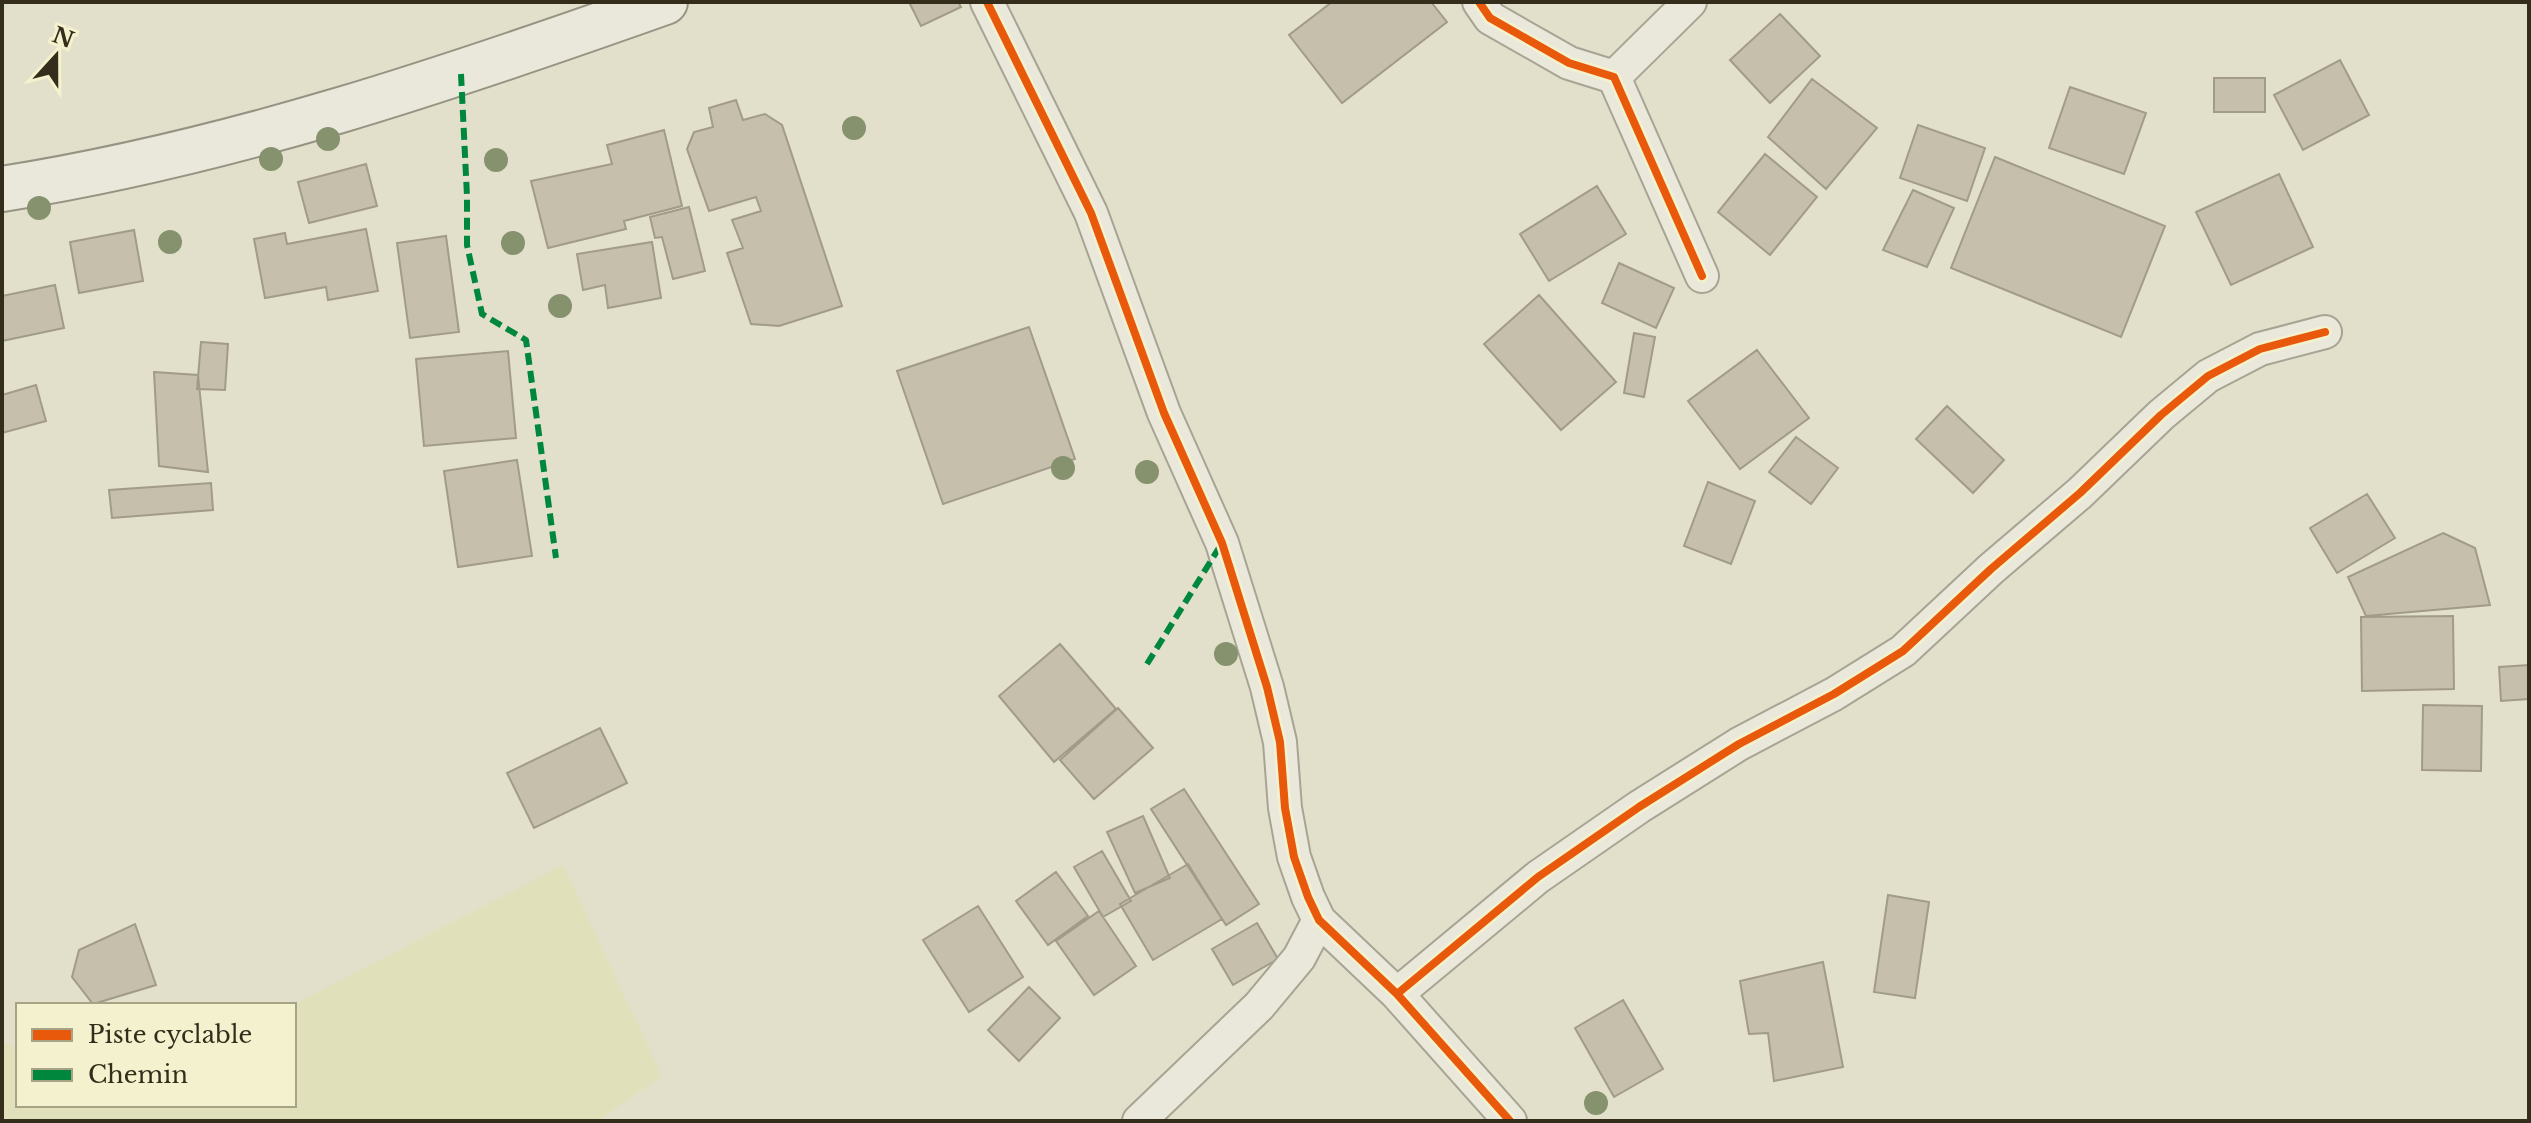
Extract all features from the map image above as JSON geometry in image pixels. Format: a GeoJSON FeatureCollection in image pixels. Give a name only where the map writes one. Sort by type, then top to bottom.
{"type":"FeatureCollection","features":[{"type":"Feature","properties":{"kind":"main road"},"geometry":{"type":"LineString","coordinates":[[2,189],[234,142],[461,74],[665,2]]}},
{"type":"Feature","properties":{"kind":"street"},"geometry":{"type":"LineString","coordinates":[[987,2],[1091,213],[1164,413],[1222,543],[1267,687],[1280,742],[1285,808],[1294,857],[1308,897],[1319,920],[1397,994],[1510,1121]]}},
{"type":"Feature","properties":{"kind":"street"},"geometry":{"type":"LineString","coordinates":[[1479,2],[1490,18],[1569,63],[1614,77],[1702,276]]}},
{"type":"Feature","properties":{"kind":"street"},"geometry":{"type":"LineString","coordinates":[[1614,77],[1690,2]]}},
{"type":"Feature","properties":{"kind":"street"},"geometry":{"type":"LineString","coordinates":[[1397,994],[1538,877],[1639,807],[1739,744],[1834,694],[1903,651],[1991,569],[2080,493],[2161,415],[2208,376],[2260,349],[2325,332]]}},
{"type":"Feature","properties":{"kind":"street"},"geometry":{"type":"LineString","coordinates":[[1139,1121],[1259,1006],[1299,958],[1319,920]]}},
{"type":"Feature","properties":{"kind":"green space"},"geometry":{"type":"Polygon","coordinates":[[[563,865],[662,1076],[597,1121],[2,1121],[2,1041],[16,1049],[16,1107],[296,1107],[296,1003],[563,865]]]}},
{"type":"Feature","properties":{"kind":"building"},"geometry":{"type":"Polygon","coordinates":[[[909,2],[958,2],[961,7],[921,26],[909,2]]]}},
{"type":"Feature","properties":{"kind":"building"},"geometry":{"type":"Polygon","coordinates":[[[1332,2],[1431,2],[1447,22],[1342,103],[1289,35],[1332,2]]]}},
{"type":"Feature","properties":{"kind":"building"},"geometry":{"type":"Polygon","coordinates":[[[1780,14],[1820,56],[1770,103],[1730,60],[1780,14]]]}},
{"type":"Feature","properties":{"kind":"building"},"geometry":{"type":"Polygon","coordinates":[[[2340,60],[2369,115],[2303,150],[2274,95],[2340,60]]]}},
{"type":"Feature","properties":{"kind":"building"},"geometry":{"type":"Polygon","coordinates":[[[2214,78],[2265,78],[2265,112],[2214,112],[2214,78]]]}},
{"type":"Feature","properties":{"kind":"building"},"geometry":{"type":"Polygon","coordinates":[[[1812,79],[1877,128],[1826,189],[1768,137],[1812,79]]]}},
{"type":"Feature","properties":{"kind":"building"},"geometry":{"type":"Polygon","coordinates":[[[2070,87],[2146,113],[2124,174],[2049,148],[2070,87]]]}},
{"type":"Feature","properties":{"kind":"building"},"geometry":{"type":"Polygon","coordinates":[[[736,100],[743,120],[765,114],[782,125],[842,306],[779,326],[751,324],[727,253],[743,248],[732,220],[761,211],[756,197],[709,211],[687,149],[694,132],[713,127],[709,108],[736,100]]]}},
{"type":"Feature","properties":{"kind":"building"},"geometry":{"type":"Polygon","coordinates":[[[1918,125],[1985,148],[1967,201],[1900,178],[1918,125]]]}},
{"type":"Feature","properties":{"kind":"building"},"geometry":{"type":"Polygon","coordinates":[[[664,130],[682,206],[624,221],[626,229],[548,248],[531,181],[612,164],[607,145],[664,130]]]}},
{"type":"Feature","properties":{"kind":"building"},"geometry":{"type":"Polygon","coordinates":[[[1765,154],[1817,197],[1770,255],[1718,212],[1765,154]]]}},
{"type":"Feature","properties":{"kind":"building"},"geometry":{"type":"Polygon","coordinates":[[[1995,157],[2165,226],[2121,337],[1951,268],[1995,157]]]}},
{"type":"Feature","properties":{"kind":"building"},"geometry":{"type":"Polygon","coordinates":[[[366,164],[377,206],[309,223],[298,182],[366,164]]]}},
{"type":"Feature","properties":{"kind":"building"},"geometry":{"type":"Polygon","coordinates":[[[2279,174],[2313,247],[2231,285],[2196,212],[2279,174]]]}},
{"type":"Feature","properties":{"kind":"building"},"geometry":{"type":"Polygon","coordinates":[[[1597,186],[1626,234],[1549,281],[1520,234],[1597,186]]]}},
{"type":"Feature","properties":{"kind":"building"},"geometry":{"type":"Polygon","coordinates":[[[1913,190],[1954,208],[1927,267],[1883,250],[1913,190]]]}},
{"type":"Feature","properties":{"kind":"building"},"geometry":{"type":"Polygon","coordinates":[[[689,207],[705,271],[673,279],[662,237],[655,238],[650,217],[689,207]]]}},
{"type":"Feature","properties":{"kind":"building"},"geometry":{"type":"Polygon","coordinates":[[[366,229],[378,291],[328,300],[326,287],[265,298],[254,239],[285,233],[287,244],[366,229]]]}},
{"type":"Feature","properties":{"kind":"building"},"geometry":{"type":"Polygon","coordinates":[[[134,230],[143,281],[79,293],[70,242],[134,230]]]}},
{"type":"Feature","properties":{"kind":"building"},"geometry":{"type":"Polygon","coordinates":[[[446,236],[459,332],[410,338],[397,243],[446,236]]]}},
{"type":"Feature","properties":{"kind":"building"},"geometry":{"type":"Polygon","coordinates":[[[652,242],[661,298],[608,308],[605,285],[583,290],[577,254],[652,242]]]}},
{"type":"Feature","properties":{"kind":"building"},"geometry":{"type":"Polygon","coordinates":[[[1619,263],[1674,288],[1656,328],[1602,303],[1619,263]]]}},
{"type":"Feature","properties":{"kind":"building"},"geometry":{"type":"Polygon","coordinates":[[[55,285],[64,328],[2,341],[2,296],[55,285]]]}},
{"type":"Feature","properties":{"kind":"building"},"geometry":{"type":"Polygon","coordinates":[[[1539,295],[1616,382],[1561,430],[1484,344],[1539,295]]]}},
{"type":"Feature","properties":{"kind":"building"},"geometry":{"type":"Polygon","coordinates":[[[1029,327],[1075,459],[943,504],[897,371],[1029,327]]]}},
{"type":"Feature","properties":{"kind":"building"},"geometry":{"type":"Polygon","coordinates":[[[1634,333],[1655,337],[1644,397],[1624,393],[1634,333]]]}},
{"type":"Feature","properties":{"kind":"building"},"geometry":{"type":"Polygon","coordinates":[[[201,342],[228,344],[225,390],[197,389],[201,342]]]}},
{"type":"Feature","properties":{"kind":"building"},"geometry":{"type":"Polygon","coordinates":[[[1757,350],[1809,418],[1740,469],[1688,401],[1757,350]]]}},
{"type":"Feature","properties":{"kind":"building"},"geometry":{"type":"Polygon","coordinates":[[[508,351],[516,438],[424,446],[416,359],[508,351]]]}},
{"type":"Feature","properties":{"kind":"building"},"geometry":{"type":"Polygon","coordinates":[[[154,372],[198,375],[208,472],[159,466],[154,372]]]}},
{"type":"Feature","properties":{"kind":"building"},"geometry":{"type":"Polygon","coordinates":[[[36,385],[46,421],[2,433],[2,395],[36,385]]]}},
{"type":"Feature","properties":{"kind":"building"},"geometry":{"type":"Polygon","coordinates":[[[1947,406],[2004,460],[1973,493],[1916,439],[1947,406]]]}},
{"type":"Feature","properties":{"kind":"building"},"geometry":{"type":"Polygon","coordinates":[[[1796,437],[1838,468],[1811,504],[1769,472],[1796,437]]]}},
{"type":"Feature","properties":{"kind":"building"},"geometry":{"type":"Polygon","coordinates":[[[517,460],[532,556],[458,567],[444,471],[517,460]]]}},
{"type":"Feature","properties":{"kind":"building"},"geometry":{"type":"Polygon","coordinates":[[[1708,482],[1755,501],[1731,564],[1684,546],[1708,482]]]}},
{"type":"Feature","properties":{"kind":"building"},"geometry":{"type":"Polygon","coordinates":[[[211,483],[213,510],[112,518],[109,490],[211,483]]]}},
{"type":"Feature","properties":{"kind":"building"},"geometry":{"type":"Polygon","coordinates":[[[2367,494],[2395,538],[2337,573],[2310,528],[2367,494]]]}},
{"type":"Feature","properties":{"kind":"building"},"geometry":{"type":"Polygon","coordinates":[[[2443,533],[2475,548],[2490,605],[2366,616],[2348,577],[2443,533]]]}},
{"type":"Feature","properties":{"kind":"building"},"geometry":{"type":"Polygon","coordinates":[[[2453,616],[2454,689],[2362,691],[2361,617],[2453,616]]]}},
{"type":"Feature","properties":{"kind":"building"},"geometry":{"type":"Polygon","coordinates":[[[1060,644],[1116,709],[1054,762],[999,696],[1060,644]]]}},
{"type":"Feature","properties":{"kind":"building"},"geometry":{"type":"Polygon","coordinates":[[[2529,665],[2529,699],[2501,701],[2499,667],[2529,665]]]}},
{"type":"Feature","properties":{"kind":"building"},"geometry":{"type":"Polygon","coordinates":[[[2423,705],[2482,706],[2481,771],[2422,770],[2423,705]]]}},
{"type":"Feature","properties":{"kind":"building"},"geometry":{"type":"Polygon","coordinates":[[[1118,708],[1153,748],[1094,799],[1060,760],[1118,708]]]}},
{"type":"Feature","properties":{"kind":"building"},"geometry":{"type":"Polygon","coordinates":[[[600,728],[627,783],[534,828],[507,773],[600,728]]]}},
{"type":"Feature","properties":{"kind":"building"},"geometry":{"type":"Polygon","coordinates":[[[1184,789],[1259,904],[1226,925],[1151,809],[1184,789]]]}},
{"type":"Feature","properties":{"kind":"building"},"geometry":{"type":"Polygon","coordinates":[[[1143,816],[1170,878],[1135,893],[1107,832],[1143,816]]]}},
{"type":"Feature","properties":{"kind":"building"},"geometry":{"type":"Polygon","coordinates":[[[1102,851],[1131,901],[1103,917],[1074,867],[1102,851]]]}},
{"type":"Feature","properties":{"kind":"building"},"geometry":{"type":"Polygon","coordinates":[[[1188,864],[1222,919],[1153,960],[1120,904],[1188,864]]]}},
{"type":"Feature","properties":{"kind":"building"},"geometry":{"type":"Polygon","coordinates":[[[1056,872],[1088,916],[1048,945],[1016,901],[1056,872]]]}},
{"type":"Feature","properties":{"kind":"building"},"geometry":{"type":"Polygon","coordinates":[[[1888,895],[1929,902],[1915,998],[1874,992],[1888,895]]]}},
{"type":"Feature","properties":{"kind":"building"},"geometry":{"type":"Polygon","coordinates":[[[978,906],[1023,977],[969,1012],[923,940],[978,906]]]}},
{"type":"Feature","properties":{"kind":"building"},"geometry":{"type":"Polygon","coordinates":[[[1099,911],[1136,966],[1094,995],[1056,941],[1099,911]]]}},
{"type":"Feature","properties":{"kind":"building"},"geometry":{"type":"Polygon","coordinates":[[[1257,923],[1278,959],[1233,985],[1212,949],[1257,923]]]}},
{"type":"Feature","properties":{"kind":"building"},"geometry":{"type":"Polygon","coordinates":[[[135,924],[156,985],[92,1003],[72,977],[79,950],[135,924]]]}},
{"type":"Feature","properties":{"kind":"building"},"geometry":{"type":"Polygon","coordinates":[[[1823,962],[1843,1067],[1774,1081],[1768,1033],[1749,1034],[1740,981],[1823,962]]]}},
{"type":"Feature","properties":{"kind":"building"},"geometry":{"type":"Polygon","coordinates":[[[1029,987],[1060,1018],[1019,1061],[988,1030],[1029,987]]]}},
{"type":"Feature","properties":{"kind":"building"},"geometry":{"type":"Polygon","coordinates":[[[1623,1000],[1663,1069],[1614,1097],[1575,1028],[1623,1000]]]}},
{"type":"Feature","properties":{"kind":"marked path"},"geometry":{"type":"LineString","coordinates":[[461,74],[467,245],[482,314],[526,340],[556,558]]}},
{"type":"Feature","properties":{"kind":"marked path"},"geometry":{"type":"LineString","coordinates":[[1147,664],[1222,543]]}},
{"type":"Feature","properties":{"kind":"cycle path"},"geometry":{"type":"LineString","coordinates":[[987,2],[1091,213],[1164,413],[1222,543],[1267,687],[1280,742],[1285,808],[1294,857],[1308,897],[1319,920],[1397,994],[1510,1121]]}},
{"type":"Feature","properties":{"kind":"cycle path"},"geometry":{"type":"LineString","coordinates":[[1479,2],[1490,18],[1569,63],[1614,77],[1702,276]]}},
{"type":"Feature","properties":{"kind":"cycle path"},"geometry":{"type":"LineString","coordinates":[[1397,994],[1538,877],[1639,807],[1739,744],[1834,694],[1903,651],[1991,569],[2080,493],[2161,415],[2208,376],[2260,349],[2325,332]]}}]}
